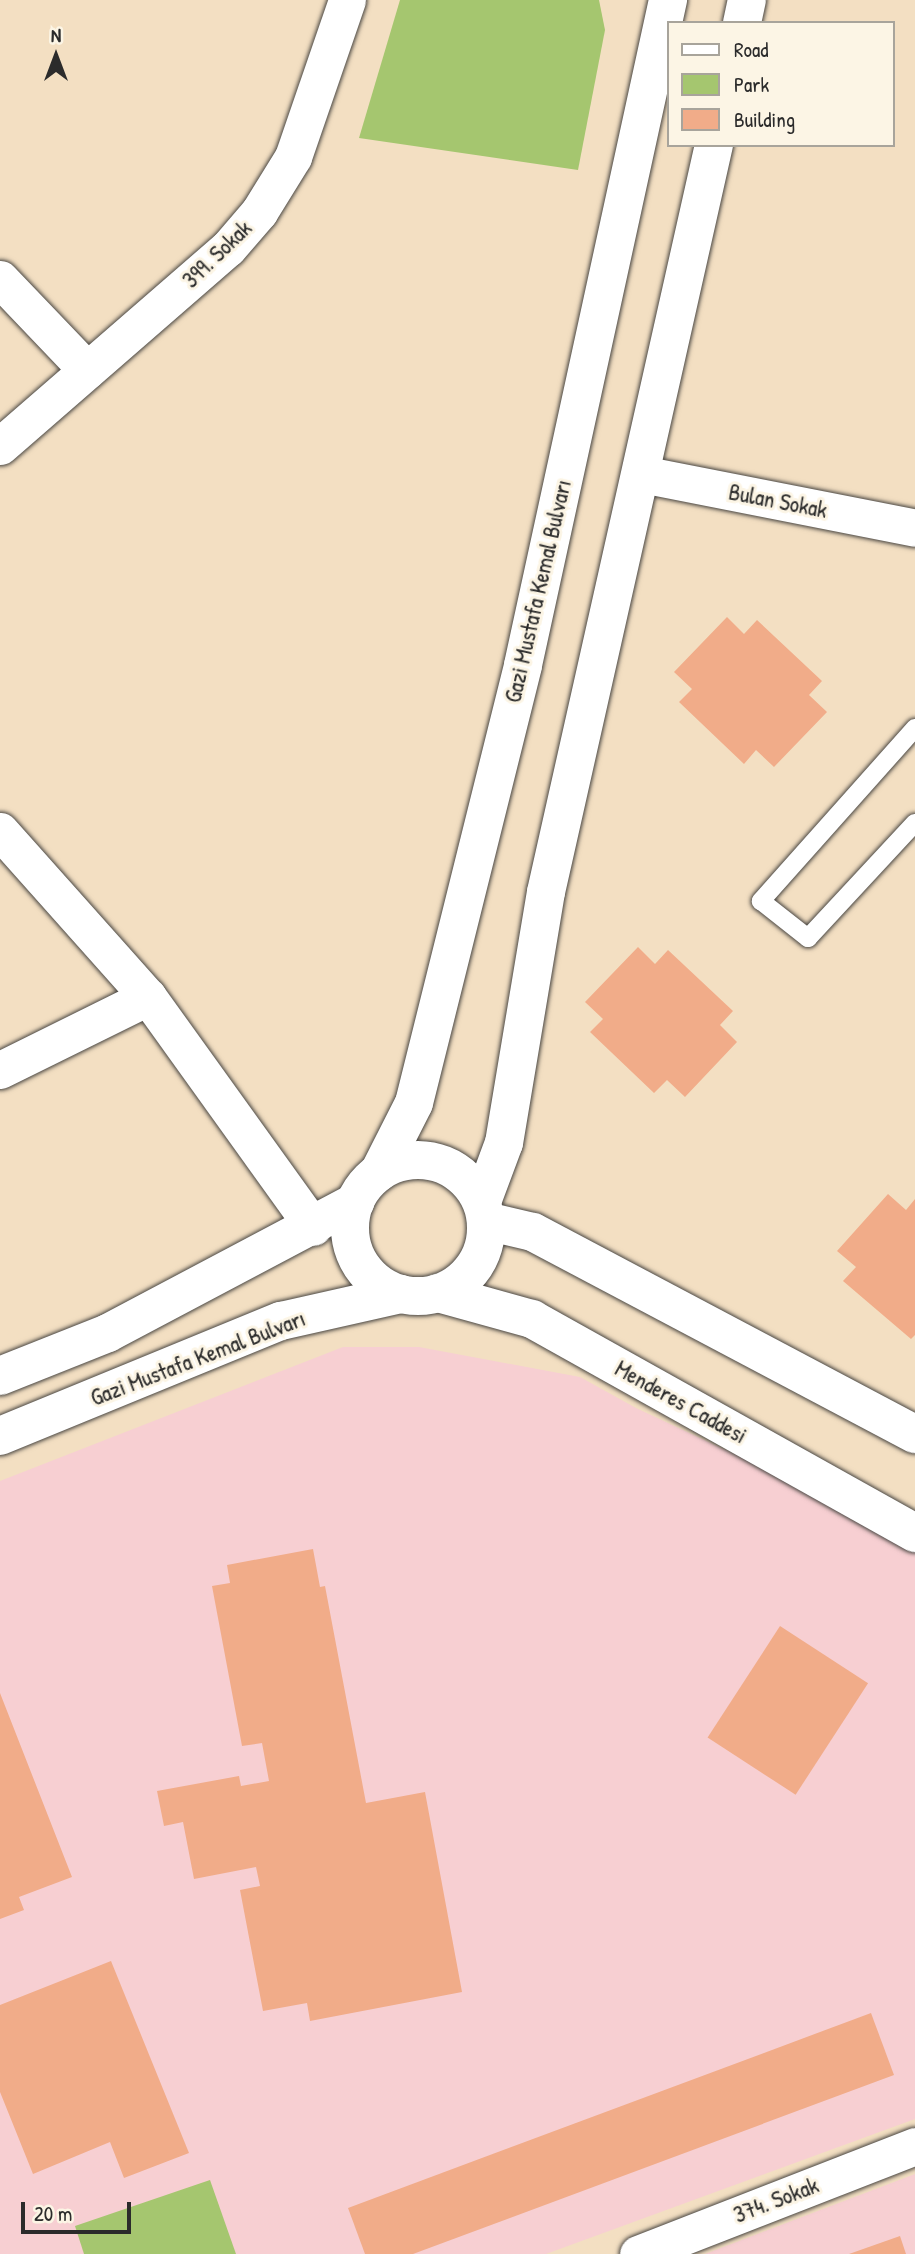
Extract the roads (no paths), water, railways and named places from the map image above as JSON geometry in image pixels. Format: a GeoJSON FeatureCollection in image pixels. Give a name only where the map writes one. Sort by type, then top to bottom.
{"type":"FeatureCollection","features":[{"type":"Feature","properties":{"kind":"main road","name":"Gazi Mustafa Kemal Bulvarı"},"geometry":{"type":"LineString","coordinates":[[379,1172],[414,1104],[523,665],[668,0]]}},
{"type":"Feature","properties":{"kind":"main road"},"geometry":{"type":"LineString","coordinates":[[742,21],[747,0]]}},
{"type":"Feature","properties":{"kind":"main road"},"geometry":{"type":"LineString","coordinates":[[355,1202],[350,1222],[356,1257],[374,1279],[401,1294],[438,1293],[455,1285],[480,1258],[484,1212],[504,1143],[546,892],[715,147]]}},
{"type":"Feature","properties":{"kind":"main road"},"geometry":{"type":"LineString","coordinates":[[0,1376],[108,1333],[313,1227],[355,1202],[379,1172],[418,1160],[439,1163],[458,1172],[484,1212],[533,1232],[915,1434]]}},
{"type":"Feature","properties":{"kind":"main road","name":"Menderes Caddesi"},"geometry":{"type":"LineString","coordinates":[[438,1293],[532,1319],[915,1533]]}},
{"type":"Feature","properties":{"kind":"main road","name":"Gazi Mustafa Kemal Bulvarı"},"geometry":{"type":"LineString","coordinates":[[0,1436],[281,1321],[401,1294]]}},
{"type":"Feature","properties":{"kind":"street","name":"399. Sokak"},"geometry":{"type":"LineString","coordinates":[[0,446],[228,248],[272,194],[293,157],[347,0]]}},
{"type":"Feature","properties":{"kind":"street"},"geometry":{"type":"LineString","coordinates":[[0,279],[87,370]]}},
{"type":"Feature","properties":{"kind":"street","name":"Bulan Sokak"},"geometry":{"type":"LineString","coordinates":[[641,474],[915,528]]}},
{"type":"Feature","properties":{"kind":"street"},"geometry":{"type":"LineString","coordinates":[[0,831],[148,997],[313,1227]]}},
{"type":"Feature","properties":{"kind":"street"},"geometry":{"type":"LineString","coordinates":[[0,1070],[148,997]]}},
{"type":"Feature","properties":{"kind":"street","name":"374. Sokak"},"geometry":{"type":"LineString","coordinates":[[638,2254],[915,2146]]}},
{"type":"Feature","properties":{"kind":"lane"},"geometry":{"type":"LineString","coordinates":[[915,728],[761,901],[808,938],[915,823]]}}]}
